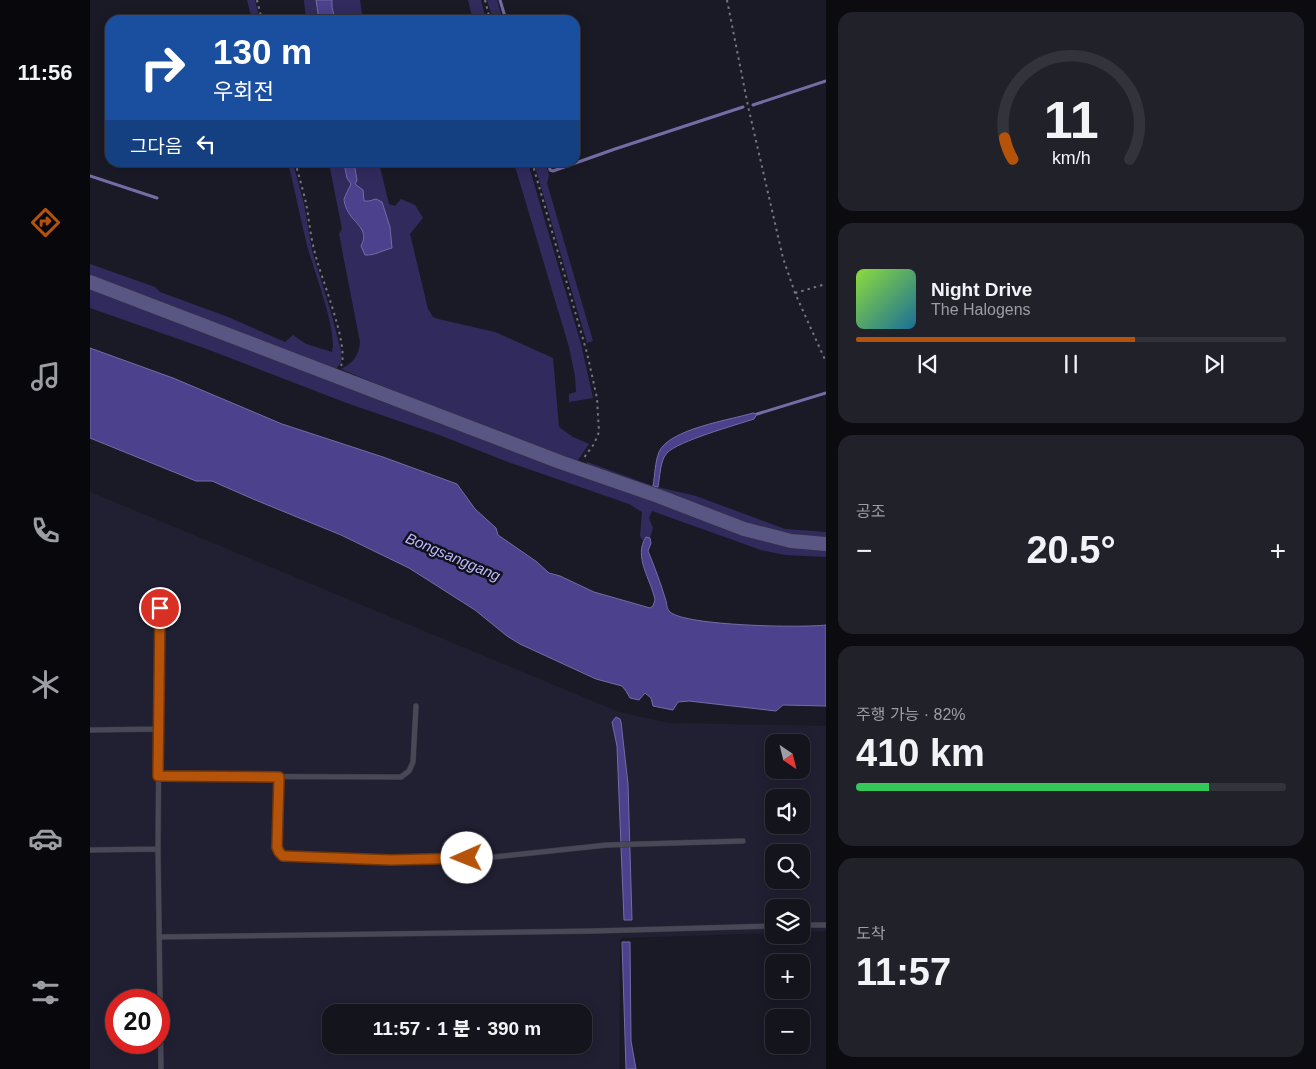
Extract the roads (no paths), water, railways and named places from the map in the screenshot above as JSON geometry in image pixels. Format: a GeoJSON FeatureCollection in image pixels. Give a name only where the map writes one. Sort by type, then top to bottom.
{"type":"FeatureCollection","features":[{"type":"Feature","properties":{"kind":"main road"},"geometry":{"type":"LineString","coordinates":[[90,282],[576,467],[744,528],[791,541],[826,544]]}},
{"type":"Feature","properties":{"kind":"lane"},"geometry":{"type":"LineString","coordinates":[[160,608],[158,849],[161,1069]]}},
{"type":"Feature","properties":{"kind":"lane"},"geometry":{"type":"LineString","coordinates":[[158,776],[401,778],[409,771],[413,762],[416,706]]}},
{"type":"Feature","properties":{"kind":"lane"},"geometry":{"type":"LineString","coordinates":[[90,730],[159,729]]}},
{"type":"Feature","properties":{"kind":"lane"},"geometry":{"type":"LineString","coordinates":[[279,777],[277,847],[283,856],[391,860],[486,858],[607,845],[743,840]]}},
{"type":"Feature","properties":{"kind":"lane"},"geometry":{"type":"LineString","coordinates":[[90,850],[158,849]]}},
{"type":"Feature","properties":{"kind":"lane"},"geometry":{"type":"LineString","coordinates":[[810,925],[826,925]]}},
{"type":"Feature","properties":{"kind":"lane"},"geometry":{"type":"LineString","coordinates":[[159,937],[595,931],[765,926]]}},
{"type":"Feature","properties":{"kind":"water"},"geometry":{"type":"Polygon","coordinates":[[[316,0],[332,0],[334,15],[318,15],[316,0]]]}},
{"type":"Feature","properties":{"kind":"water"},"geometry":{"type":"Polygon","coordinates":[[[345,167],[355,167],[357,180],[355,184],[363,190],[364,201],[376,199],[382,202],[390,227],[392,248],[375,254],[365,255],[361,246],[364,235],[348,213],[344,199],[351,184],[347,178],[345,167]]]}},
{"type":"Feature","properties":{"kind":"water","name":"Bongsanggang"},"geometry":{"type":"Polygon","coordinates":[[[90,348],[173,378],[282,424],[383,457],[457,484],[475,509],[496,528],[498,535],[537,562],[549,573],[560,576],[594,592],[650,608],[655,600],[644,568],[641,552],[646,537],[650,538],[651,543],[648,551],[668,609],[680,617],[745,625],[826,625],[826,706],[783,705],[776,711],[689,701],[678,702],[673,710],[653,706],[651,698],[645,693],[639,700],[630,698],[622,686],[596,679],[520,644],[475,610],[409,568],[341,535],[212,481],[196,481],[90,438],[90,348]]]}},
{"type":"Feature","properties":{"kind":"water"},"geometry":{"type":"Polygon","coordinates":[[[753,413],[757,414],[754,419],[721,429],[673,448],[663,460],[658,487],[653,486],[659,452],[665,444],[687,431],[701,426],[753,413]]]}},
{"type":"Feature","properties":{"kind":"water"},"geometry":{"type":"Polygon","coordinates":[[[616,717],[621,722],[628,784],[632,920],[624,920],[617,746],[612,722],[616,717]]]}},
{"type":"Feature","properties":{"kind":"water"},"geometry":{"type":"Polygon","coordinates":[[[622,942],[630,942],[631,1041],[636,1069],[626,1069],[622,942]]]}},
{"type":"Feature","properties":{"kind":"waterway"},"geometry":{"type":"LineString","coordinates":[[500,0],[504,15]]}},
{"type":"Feature","properties":{"kind":"waterway"},"geometry":{"type":"LineString","coordinates":[[753,105],[826,81]]}},
{"type":"Feature","properties":{"kind":"waterway"},"geometry":{"type":"LineString","coordinates":[[580,161],[743,107]]}},
{"type":"Feature","properties":{"kind":"waterway"},"geometry":{"type":"LineString","coordinates":[[549,167],[550,170],[553,171],[564,167]]}},
{"type":"Feature","properties":{"kind":"waterway"},"geometry":{"type":"LineString","coordinates":[[90,176],[157,198]]}},
{"type":"Feature","properties":{"kind":"waterway"},"geometry":{"type":"LineString","coordinates":[[757,414],[826,393]]}}]}
